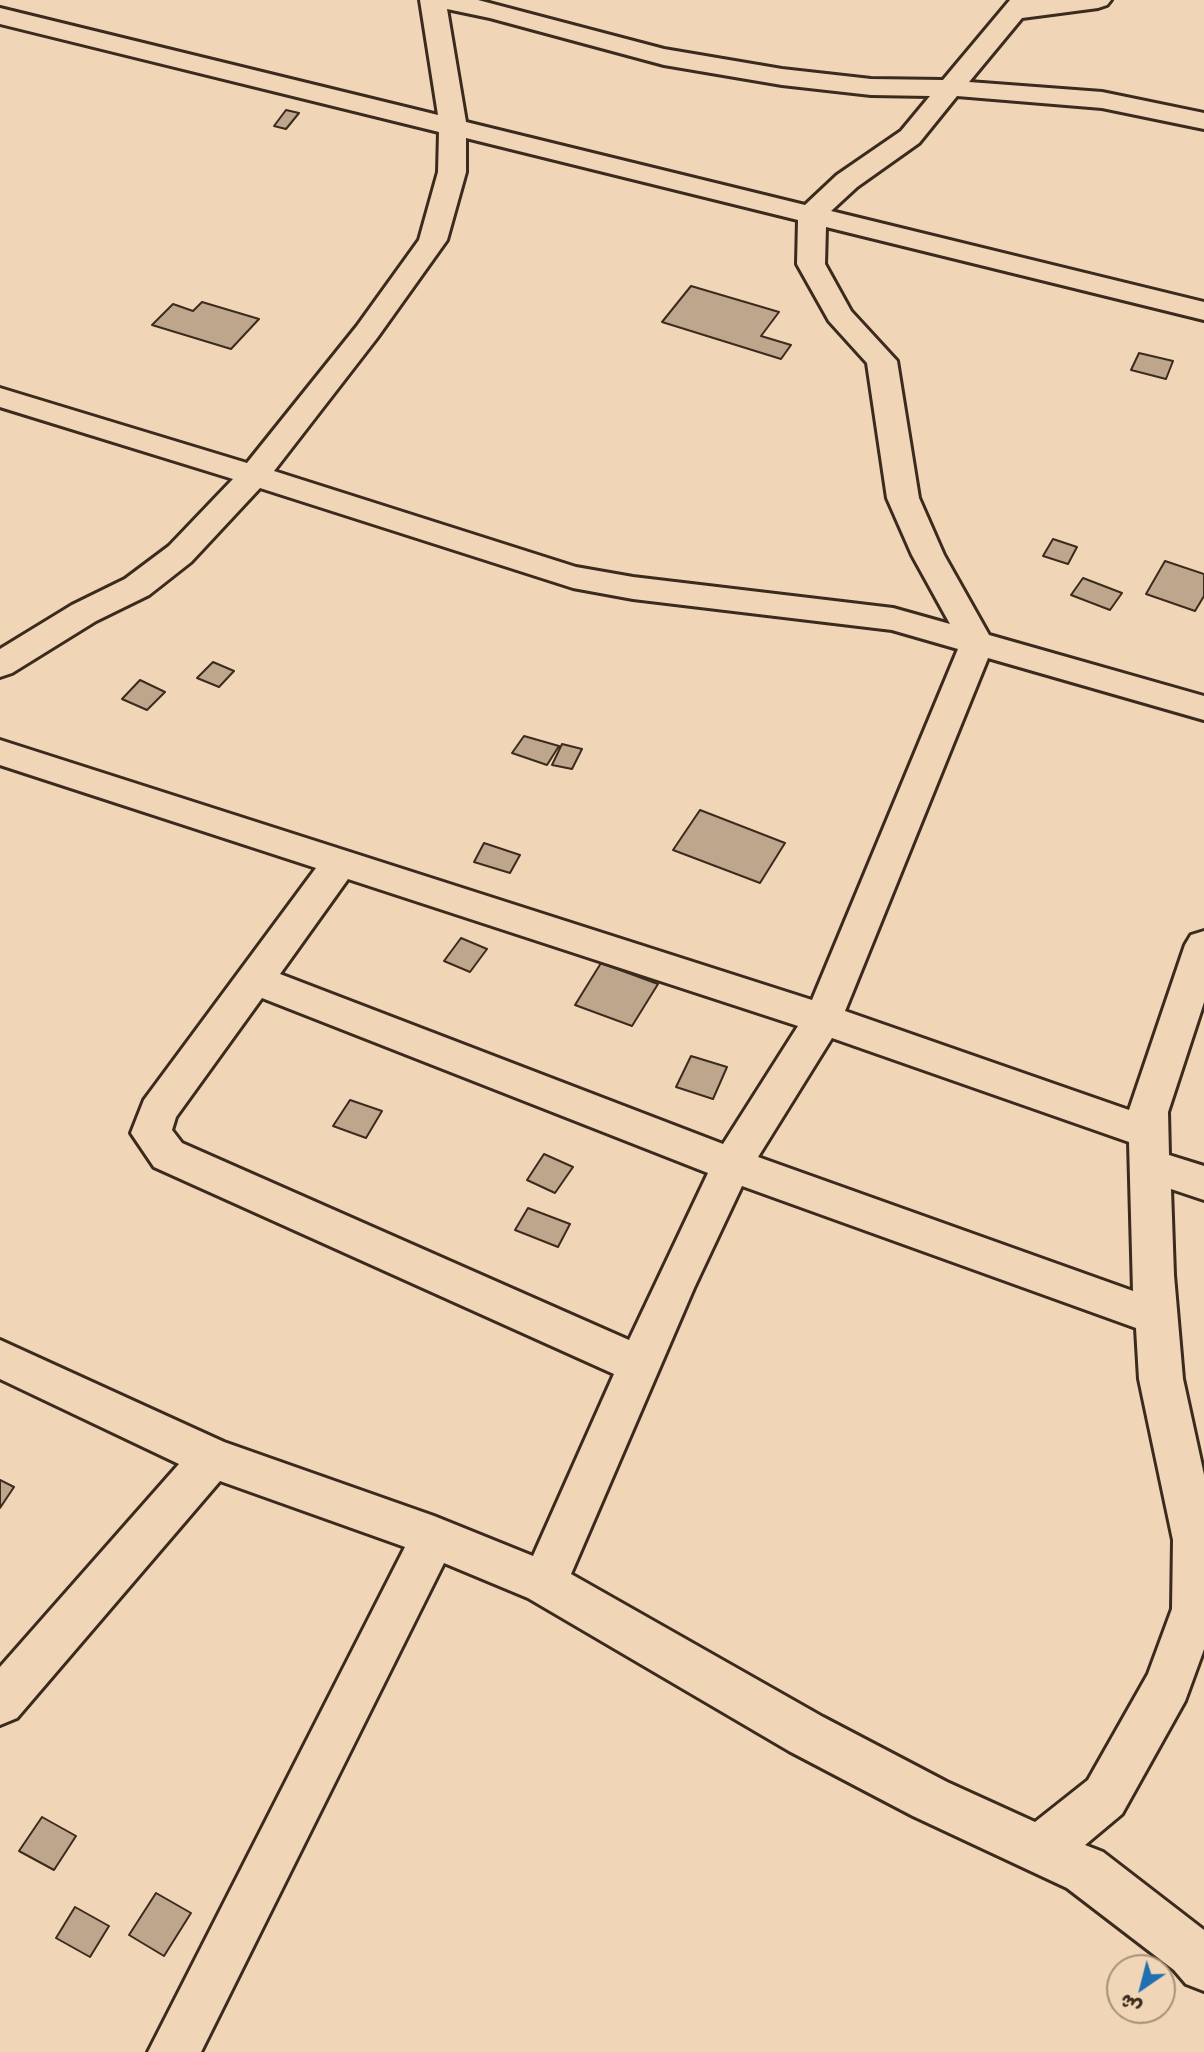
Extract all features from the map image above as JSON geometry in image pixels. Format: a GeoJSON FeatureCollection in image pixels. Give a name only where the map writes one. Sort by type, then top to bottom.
{"type":"FeatureCollection","features":[{"type":"Feature","properties":{"kind":"street"},"geometry":{"type":"LineString","coordinates":[[0,665],[84,613],[137,587],[180,554],[254,475],[366,332],[433,240],[452,172],[453,126],[433,0]]}},
{"type":"Feature","properties":{"kind":"street"},"geometry":{"type":"LineString","coordinates":[[441,0],[495,11],[664,57],[782,77],[871,86],[950,88],[1102,100],[1204,121]]}},
{"type":"Feature","properties":{"kind":"street"},"geometry":{"type":"LineString","coordinates":[[977,643],[928,555],[903,498],[882,361],[839,315],[811,264],[812,214],[847,181],[910,137],[1019,5],[1098,0]]}},
{"type":"Feature","properties":{"kind":"street"},"geometry":{"type":"LineString","coordinates":[[0,16],[1204,311]]}},
{"type":"Feature","properties":{"kind":"street"},"geometry":{"type":"LineString","coordinates":[[0,397],[573,577],[633,588],[893,619],[1204,708]]}},
{"type":"Feature","properties":{"kind":"street"},"geometry":{"type":"LineString","coordinates":[[544,1583],[639,1365],[732,1165],[823,1019],[977,643]]}},
{"type":"Feature","properties":{"kind":"street"},"geometry":{"type":"LineString","coordinates":[[0,751],[823,1019],[1149,1149],[1204,1183]]}},
{"type":"Feature","properties":{"kind":"street"},"geometry":{"type":"LineString","coordinates":[[340,863],[158,1111],[151,1133],[168,1155],[639,1365]]}},
{"type":"Feature","properties":{"kind":"street"},"geometry":{"type":"LineString","coordinates":[[1041,1849],[1105,1797],[1168,1685],[1200,1611],[1189,1442],[1161,1380],[1155,1317],[1148,1112],[1204,945]]}},
{"type":"Feature","properties":{"kind":"street"},"geometry":{"type":"LineString","coordinates":[[253,979],[732,1165],[1155,1317]]}},
{"type":"Feature","properties":{"kind":"street"},"geometry":{"type":"LineString","coordinates":[[0,1359],[212,1458],[434,1537],[544,1583],[806,1734],[930,1799],[1085,1870],[1192,1952],[1204,1966]]}},
{"type":"Feature","properties":{"kind":"street"},"geometry":{"type":"LineString","coordinates":[[0,1702],[212,1458]]}},
{"type":"Feature","properties":{"kind":"street"},"geometry":{"type":"LineString","coordinates":[[174,2052],[434,1537]]}},
{"type":"Feature","properties":{"kind":"building"},"geometry":{"type":"Polygon","coordinates":[[[286,110],[299,113],[286,129],[274,126],[286,110]]]}},
{"type":"Feature","properties":{"kind":"building"},"geometry":{"type":"Polygon","coordinates":[[[691,286],[779,312],[761,336],[791,345],[781,359],[662,322],[691,286]]]}},
{"type":"Feature","properties":{"kind":"building"},"geometry":{"type":"Polygon","coordinates":[[[202,302],[259,319],[231,349],[152,325],[173,304],[193,311],[202,302]]]}},
{"type":"Feature","properties":{"kind":"building"},"geometry":{"type":"Polygon","coordinates":[[[1139,353],[1173,361],[1166,379],[1131,370],[1139,353]]]}},
{"type":"Feature","properties":{"kind":"building"},"geometry":{"type":"Polygon","coordinates":[[[1053,539],[1077,547],[1068,564],[1043,556],[1053,539]]]}},
{"type":"Feature","properties":{"kind":"building"},"geometry":{"type":"Polygon","coordinates":[[[1165,561],[1204,574],[1204,596],[1195,611],[1146,594],[1165,561]]]}},
{"type":"Feature","properties":{"kind":"building"},"geometry":{"type":"Polygon","coordinates":[[[1083,578],[1122,593],[1110,610],[1071,595],[1083,578]]]}},
{"type":"Feature","properties":{"kind":"building"},"geometry":{"type":"Polygon","coordinates":[[[213,662],[234,671],[219,687],[197,678],[213,662]]]}},
{"type":"Feature","properties":{"kind":"building"},"geometry":{"type":"Polygon","coordinates":[[[140,680],[165,692],[147,710],[122,699],[140,680]]]}},
{"type":"Feature","properties":{"kind":"building"},"geometry":{"type":"Polygon","coordinates":[[[524,736],[559,746],[547,765],[512,753],[524,736]]]}},
{"type":"Feature","properties":{"kind":"building"},"geometry":{"type":"Polygon","coordinates":[[[562,744],[582,749],[572,769],[552,765],[562,744]]]}},
{"type":"Feature","properties":{"kind":"building"},"geometry":{"type":"Polygon","coordinates":[[[700,810],[785,843],[760,883],[673,850],[700,810]]]}},
{"type":"Feature","properties":{"kind":"building"},"geometry":{"type":"Polygon","coordinates":[[[484,843],[520,855],[510,873],[474,862],[484,843]]]}},
{"type":"Feature","properties":{"kind":"building"},"geometry":{"type":"Polygon","coordinates":[[[461,938],[487,949],[470,972],[444,961],[461,938]]]}},
{"type":"Feature","properties":{"kind":"building"},"geometry":{"type":"Polygon","coordinates":[[[601,963],[658,984],[632,1026],[575,1005],[601,963]]]}},
{"type":"Feature","properties":{"kind":"building"},"geometry":{"type":"Polygon","coordinates":[[[691,1056],[727,1067],[713,1099],[676,1087],[691,1056]]]}},
{"type":"Feature","properties":{"kind":"building"},"geometry":{"type":"Polygon","coordinates":[[[350,1100],[382,1111],[366,1138],[333,1126],[350,1100]]]}},
{"type":"Feature","properties":{"kind":"building"},"geometry":{"type":"Polygon","coordinates":[[[544,1154],[573,1167],[555,1193],[527,1180],[544,1154]]]}},
{"type":"Feature","properties":{"kind":"building"},"geometry":{"type":"Polygon","coordinates":[[[528,1208],[570,1224],[558,1247],[515,1230],[528,1208]]]}},
{"type":"Feature","properties":{"kind":"building"},"geometry":{"type":"Polygon","coordinates":[[[0,1480],[14,1487],[0,1508],[0,1480]]]}},
{"type":"Feature","properties":{"kind":"building"},"geometry":{"type":"Polygon","coordinates":[[[42,1817],[76,1836],[54,1870],[19,1851],[42,1817]]]}},
{"type":"Feature","properties":{"kind":"building"},"geometry":{"type":"Polygon","coordinates":[[[156,1893],[191,1913],[164,1956],[129,1935],[156,1893]]]}},
{"type":"Feature","properties":{"kind":"building"},"geometry":{"type":"Polygon","coordinates":[[[75,1907],[109,1926],[90,1957],[56,1938],[75,1907]]]}}]}
